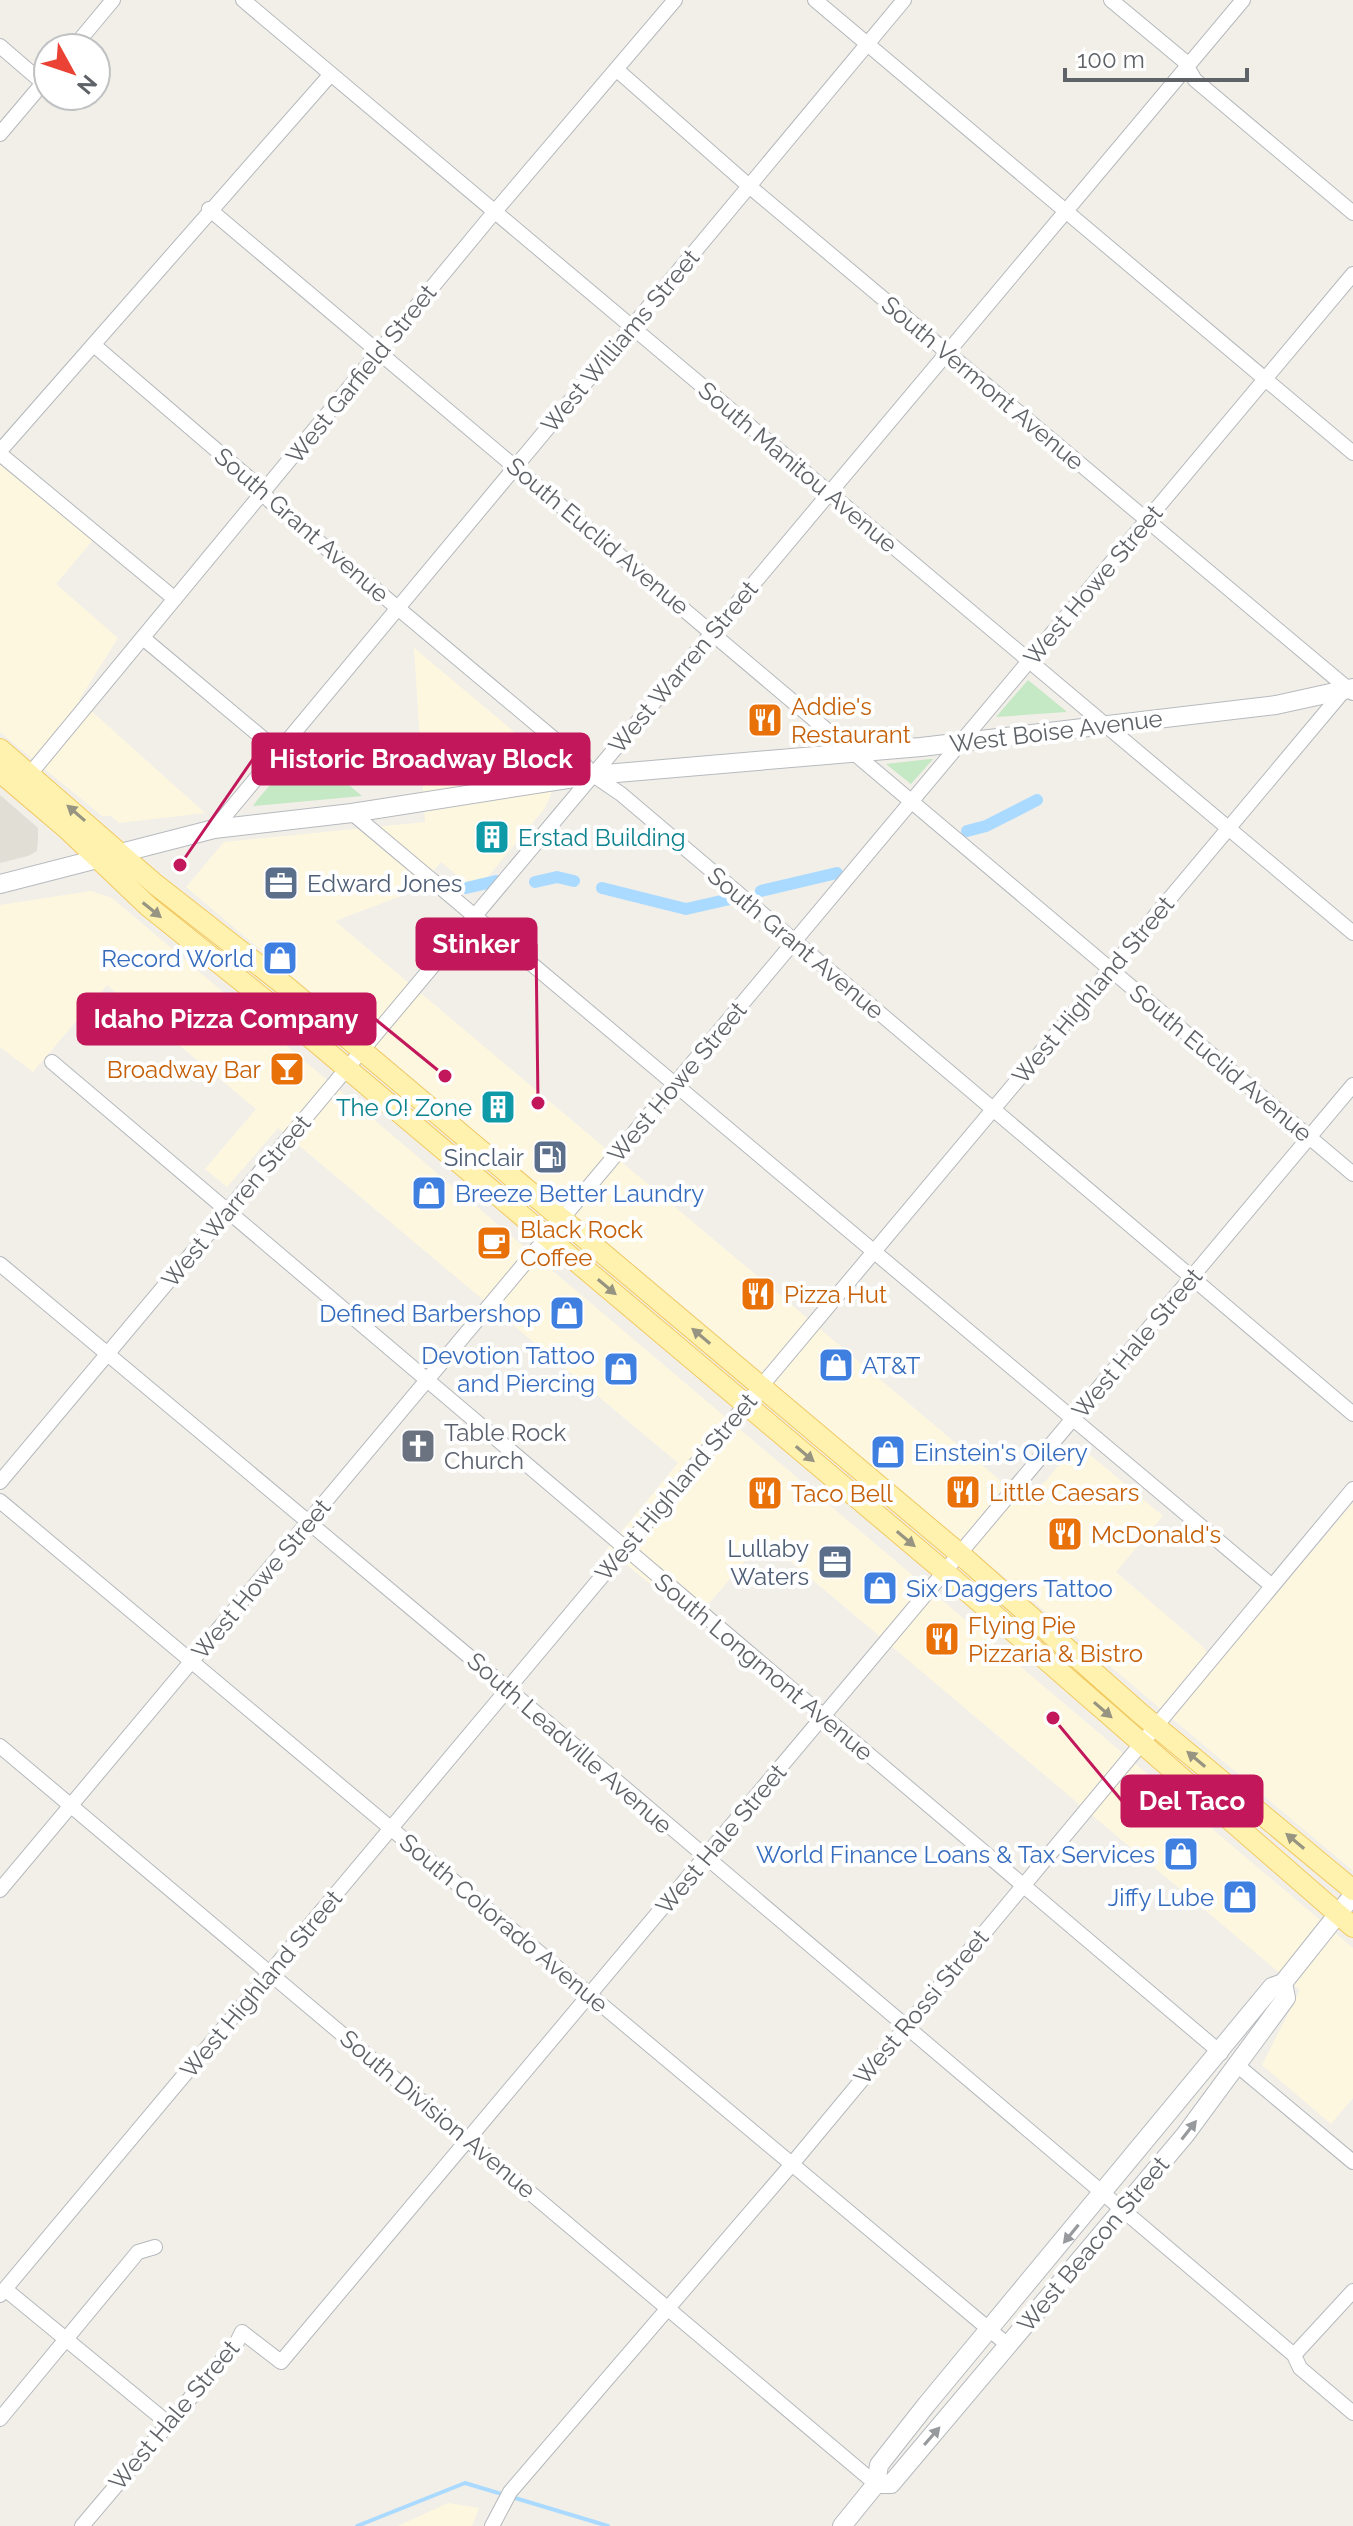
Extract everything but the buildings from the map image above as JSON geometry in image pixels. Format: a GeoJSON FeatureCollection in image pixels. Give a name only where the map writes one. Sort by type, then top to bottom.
{"type":"FeatureCollection","features":[{"type":"Feature","properties":{"kind":"main road"},"geometry":{"type":"LineString","coordinates":[[0,749],[24,781],[96,857],[149,907],[347,1068],[945,1572],[1345,1920]]}},
{"type":"Feature","properties":{"kind":"main road"},"geometry":{"type":"LineString","coordinates":[[0,772],[24,781],[122,851],[155,884],[362,1051],[960,1554],[1155,1725],[1353,1892]]}},
{"type":"Feature","properties":{"kind":"street"},"geometry":{"type":"LineString","coordinates":[[86,32],[113,0]]}},
{"type":"Feature","properties":{"kind":"street","name":"South Manitou Avenue"},"geometry":{"type":"LineString","coordinates":[[243,0],[1353,933]]}},
{"type":"Feature","properties":{"kind":"street","name":"West Garfield Street"},"geometry":{"type":"LineString","coordinates":[[24,781],[494,212],[675,0]]}},
{"type":"Feature","properties":{"kind":"street"},"geometry":{"type":"LineString","coordinates":[[815,0],[1353,453]]}},
{"type":"Feature","properties":{"kind":"street","name":"West Williams Street"},"geometry":{"type":"LineString","coordinates":[[214,829],[904,0]]}},
{"type":"Feature","properties":{"kind":"street"},"geometry":{"type":"LineString","coordinates":[[1111,0],[1187,67],[1195,80],[1353,213]]}},
{"type":"Feature","properties":{"kind":"street","name":"West Warren Street"},"geometry":{"type":"LineString","coordinates":[[0,1482],[1243,0]]}},
{"type":"Feature","properties":{"kind":"street"},"geometry":{"type":"LineString","coordinates":[[0,46],[32,70]]}},
{"type":"Feature","properties":{"kind":"street","name":"South Vermont Avenue"},"geometry":{"type":"LineString","coordinates":[[616,69],[947,353],[1351,687]]}},
{"type":"Feature","properties":{"kind":"street"},"geometry":{"type":"LineString","coordinates":[[175,599],[0,453],[82,353],[95,346],[209,209],[331,74]]}},
{"type":"Feature","properties":{"kind":"street"},"geometry":{"type":"LineString","coordinates":[[0,134],[32,96]]}},
{"type":"Feature","properties":{"kind":"street","name":"South Euclid Avenue"},"geometry":{"type":"LineString","coordinates":[[209,209],[1353,1174]]}},
{"type":"Feature","properties":{"kind":"street","name":"West Howe Street"},"geometry":{"type":"LineString","coordinates":[[0,1890],[1353,274]]}},
{"type":"Feature","properties":{"kind":"street","name":"South Grant Avenue"},"geometry":{"type":"LineString","coordinates":[[95,346],[263,493],[584,764],[593,775],[621,794],[1353,1414]]}},
{"type":"Feature","properties":{"kind":"street"},"geometry":{"type":"LineString","coordinates":[[143,638],[278,751]]}},
{"type":"Feature","properties":{"kind":"street","name":"West Boise Avenue"},"geometry":{"type":"LineString","coordinates":[[0,884],[214,829],[352,813],[593,775],[961,742],[1276,705],[1351,687]]}},
{"type":"Feature","properties":{"kind":"street","name":"West Highland Street"},"geometry":{"type":"LineString","coordinates":[[2,2292],[760,1386],[1351,687]]}},
{"type":"Feature","properties":{"kind":"street"},"geometry":{"type":"LineString","coordinates":[[352,813],[1272,1586]]}},
{"type":"Feature","properties":{"kind":"street","name":"South Longmont Avenue"},"geometry":{"type":"LineString","coordinates":[[52,1062],[1221,2053]]}},
{"type":"Feature","properties":{"kind":"street","name":"West Hale Street"},"geometry":{"type":"LineString","coordinates":[[82,2526],[242,2332],[281,2362],[1353,1085]]}},
{"type":"Feature","properties":{"kind":"street","name":"South Leadville Avenue"},"geometry":{"type":"LineString","coordinates":[[0,1264],[1105,2192],[1294,2355],[1300,2368],[1353,2413]]}},
{"type":"Feature","properties":{"kind":"street","name":"West Rossi Street"},"geometry":{"type":"LineString","coordinates":[[494,2522],[520,2482],[792,2164],[1353,1489]]}},
{"type":"Feature","properties":{"kind":"street","name":"South Colorado Avenue"},"geometry":{"type":"LineString","coordinates":[[0,1501],[1009,2346]]}},
{"type":"Feature","properties":{"kind":"street","name":"South Division Avenue"},"geometry":{"type":"LineString","coordinates":[[0,1746],[876,2484]]}},
{"type":"Feature","properties":{"kind":"street","name":"West Beacon Street"},"geometry":{"type":"LineString","coordinates":[[842,2526],[876,2484],[879,2465],[1221,2053],[1272,1987],[1283,1983],[1345,1920],[1353,1892]]}},
{"type":"Feature","properties":{"kind":"street","name":"West Beacon Street"},"geometry":{"type":"LineString","coordinates":[[876,2484],[891,2484],[1123,2208],[1238,2066],[1286,1998],[1283,1983]]}},
{"type":"Feature","properties":{"kind":"street"},"geometry":{"type":"LineString","coordinates":[[1238,2066],[1353,2162]]}},
{"type":"Feature","properties":{"kind":"street"},"geometry":{"type":"LineString","coordinates":[[0,2419],[138,2252],[155,2247]]}},
{"type":"Feature","properties":{"kind":"street"},"geometry":{"type":"LineString","coordinates":[[1294,2355],[1353,2291]]}},
{"type":"Feature","properties":{"kind":"street"},"geometry":{"type":"LineString","coordinates":[[2,2292],[66,2339],[169,2424]]}},
{"type":"Feature","properties":{"kind":"shaded area"},"geometry":{"type":"Polygon","coordinates":[[[0,464],[93,540],[56,584],[118,638],[79,700],[205,813],[119,823],[111,816],[102,816],[0,732],[0,464]]]}},
{"type":"Feature","properties":{"kind":"shaded area"},"geometry":{"type":"Polygon","coordinates":[[[414,648],[561,771],[545,808],[476,891],[441,862],[417,890],[335,921],[1027,1503],[1077,1444],[1163,1516],[1116,1572],[1201,1645],[1217,1665],[1353,1503],[1353,1871],[186,887],[224,842],[425,822],[414,648]]]}},
{"type":"Feature","properties":{"kind":"shaded area"},"geometry":{"type":"Polygon","coordinates":[[[0,795],[38,828],[38,839],[37,851],[0,863],[0,795]]]}},
{"type":"Feature","properties":{"kind":"shaded area"},"geometry":{"type":"Polygon","coordinates":[[[91,891],[112,898],[1353,1948],[1353,2098],[1331,2124],[1262,2065],[1300,1990],[764,1539],[695,1620],[607,1549],[678,1463],[278,1128],[227,1187],[205,1169],[256,1109],[107,985],[33,1072],[0,1047],[0,905],[91,891]]]}},
{"type":"Feature","properties":{"kind":"shaded area"},"geometry":{"type":"Polygon","coordinates":[[[448,2503],[479,2508],[472,2526],[398,2526],[448,2503]]]}},
{"type":"Feature","properties":{"kind":"green space"},"geometry":{"type":"Polygon","coordinates":[[[1028,680],[1066,711],[1066,712],[996,717],[1028,680]]]}},
{"type":"Feature","properties":{"kind":"green space"},"geometry":{"type":"Polygon","coordinates":[[[303,747],[362,796],[253,806],[258,799],[303,747]]]}},
{"type":"Feature","properties":{"kind":"green space"},"geometry":{"type":"Polygon","coordinates":[[[930,759],[933,759],[911,784],[886,764],[930,759]]]}},
{"type":"Feature","properties":{"kind":"waterway"},"geometry":{"type":"LineString","coordinates":[[967,831],[986,826],[1037,800]]}},
{"type":"Feature","properties":{"kind":"waterway"},"geometry":{"type":"LineString","coordinates":[[761,891],[837,873]]}},
{"type":"Feature","properties":{"kind":"waterway"},"geometry":{"type":"LineString","coordinates":[[535,882],[557,877],[574,881]]}},
{"type":"Feature","properties":{"kind":"waterway"},"geometry":{"type":"LineString","coordinates":[[466,888],[496,881]]}},
{"type":"Feature","properties":{"kind":"waterway"},"geometry":{"type":"LineString","coordinates":[[602,888],[686,909],[730,899]]}},
{"type":"Feature","properties":{"kind":"waterway"},"geometry":{"type":"LineString","coordinates":[[357,2526],[465,2483],[608,2526]]}},
{"type":"Feature","properties":{"kind":"place","name":"Addie's Restaurant"},"geometry":{"type":"Point","coordinates":[765,720]}},
{"type":"Feature","properties":{"kind":"place","name":"Erstad Building"},"geometry":{"type":"Point","coordinates":[492,837]}},
{"type":"Feature","properties":{"kind":"place","name":"Historic Broadway Block"},"geometry":{"type":"Point","coordinates":[180,865]}},
{"type":"Feature","properties":{"kind":"place","name":"Edward Jones"},"geometry":{"type":"Point","coordinates":[281,883]}},
{"type":"Feature","properties":{"kind":"place","name":"Record World"},"geometry":{"type":"Point","coordinates":[280,958]}},
{"type":"Feature","properties":{"kind":"place","name":"Broadway Bar"},"geometry":{"type":"Point","coordinates":[287,1069]}},
{"type":"Feature","properties":{"kind":"place","name":"Idaho Pizza Company"},"geometry":{"type":"Point","coordinates":[445,1076]}},
{"type":"Feature","properties":{"kind":"place","name":"Stinker"},"geometry":{"type":"Point","coordinates":[538,1103]}},
{"type":"Feature","properties":{"kind":"place","name":"The O! Zone"},"geometry":{"type":"Point","coordinates":[498,1107]}},
{"type":"Feature","properties":{"kind":"place","name":"Sinclair"},"geometry":{"type":"Point","coordinates":[550,1157]}},
{"type":"Feature","properties":{"kind":"place","name":"Breeze Better Laundry"},"geometry":{"type":"Point","coordinates":[429,1193]}},
{"type":"Feature","properties":{"kind":"place","name":"Black Rock Coffee"},"geometry":{"type":"Point","coordinates":[494,1243]}},
{"type":"Feature","properties":{"kind":"place","name":"Pizza Hut"},"geometry":{"type":"Point","coordinates":[758,1294]}},
{"type":"Feature","properties":{"kind":"place","name":"Defined Barbershop"},"geometry":{"type":"Point","coordinates":[567,1313]}},
{"type":"Feature","properties":{"kind":"place","name":"AT&T"},"geometry":{"type":"Point","coordinates":[836,1365]}},
{"type":"Feature","properties":{"kind":"place","name":"Devotion Tattoo and Piercing"},"geometry":{"type":"Point","coordinates":[621,1369]}},
{"type":"Feature","properties":{"kind":"place","name":"Table Rock Church"},"geometry":{"type":"Point","coordinates":[418,1446]}},
{"type":"Feature","properties":{"kind":"place","name":"Einstein's Oilery"},"geometry":{"type":"Point","coordinates":[888,1452]}},
{"type":"Feature","properties":{"kind":"place","name":"Little Caesars"},"geometry":{"type":"Point","coordinates":[963,1492]}},
{"type":"Feature","properties":{"kind":"place","name":"Taco Bell"},"geometry":{"type":"Point","coordinates":[765,1493]}},
{"type":"Feature","properties":{"kind":"place","name":"McDonald's"},"geometry":{"type":"Point","coordinates":[1065,1534]}},
{"type":"Feature","properties":{"kind":"place","name":"Lullaby Waters"},"geometry":{"type":"Point","coordinates":[835,1562]}},
{"type":"Feature","properties":{"kind":"place","name":"Six Daggers Tattoo"},"geometry":{"type":"Point","coordinates":[880,1588]}},
{"type":"Feature","properties":{"kind":"place","name":"Flying Pie Pizzaria & Bistro"},"geometry":{"type":"Point","coordinates":[942,1639]}},
{"type":"Feature","properties":{"kind":"place","name":"Del Taco"},"geometry":{"type":"Point","coordinates":[1053,1718]}},
{"type":"Feature","properties":{"kind":"place","name":"World Finance Loans & Tax Services"},"geometry":{"type":"Point","coordinates":[1181,1854]}},
{"type":"Feature","properties":{"kind":"place","name":"Jiffy Lube"},"geometry":{"type":"Point","coordinates":[1240,1897]}}]}
